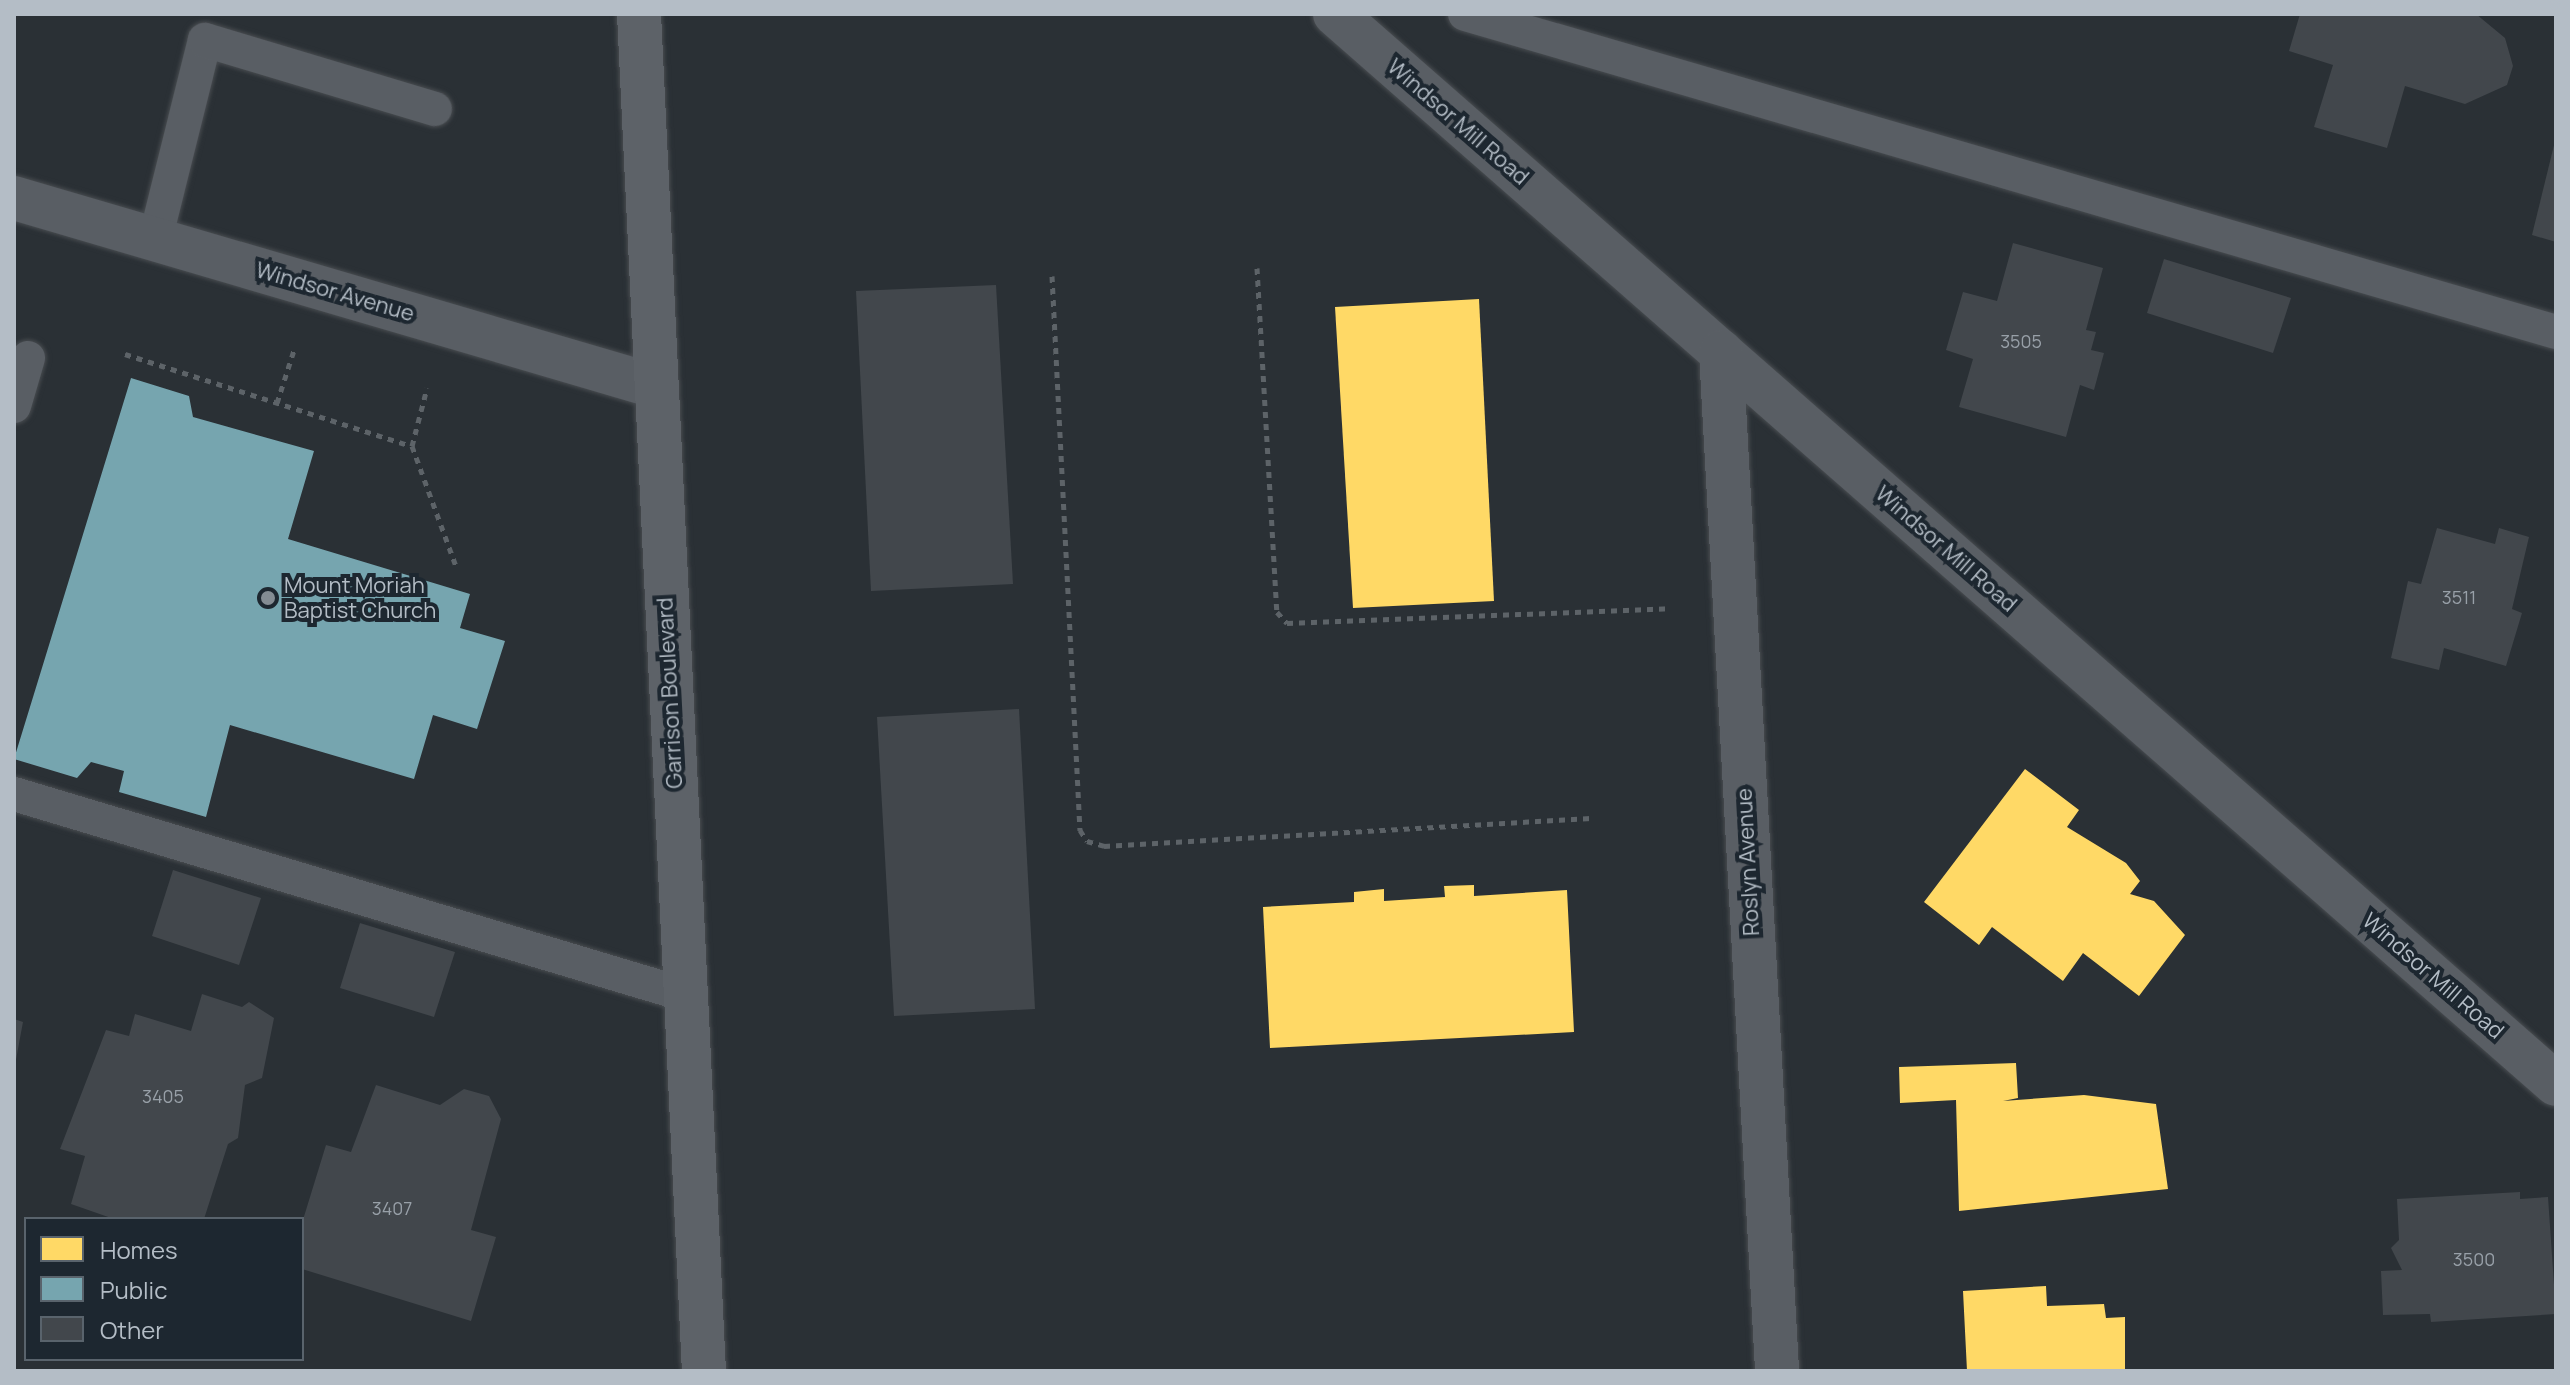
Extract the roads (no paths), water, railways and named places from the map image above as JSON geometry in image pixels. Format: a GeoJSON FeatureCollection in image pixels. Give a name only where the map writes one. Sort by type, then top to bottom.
{"type":"FeatureCollection","features":[{"type":"Feature","properties":{"kind":"main road","name":"Garrison Boulevard"},"geometry":{"type":"LineString","coordinates":[[639,14],[704,1371]]}},
{"type":"Feature","properties":{"kind":"street","name":"Windsor Mill Road"},"geometry":{"type":"LineString","coordinates":[[1335,14],[2556,1084]]}},
{"type":"Feature","properties":{"kind":"street","name":"Windsor Avenue"},"geometry":{"type":"LineString","coordinates":[[14,198],[655,386]]}},
{"type":"Feature","properties":{"kind":"street","name":"Roslyn Avenue"},"geometry":{"type":"LineString","coordinates":[[1721,352],[1777,1371]]}},
{"type":"Feature","properties":{"kind":"lane"},"geometry":{"type":"LineString","coordinates":[[1465,14],[2556,332]]}},
{"type":"Feature","properties":{"kind":"lane"},"geometry":{"type":"LineString","coordinates":[[155,240],[205,40],[435,109]]}},
{"type":"Feature","properties":{"kind":"lane"},"geometry":{"type":"LineString","coordinates":[[14,406],[28,358]]}},
{"type":"Feature","properties":{"kind":"lane"},"geometry":{"type":"LineString","coordinates":[[14,794],[686,995]]}},
{"type":"Feature","properties":{"kind":"place","name":"Mount Moriah Baptist Church"},"geometry":{"type":"Point","coordinates":[268,598]}}]}
